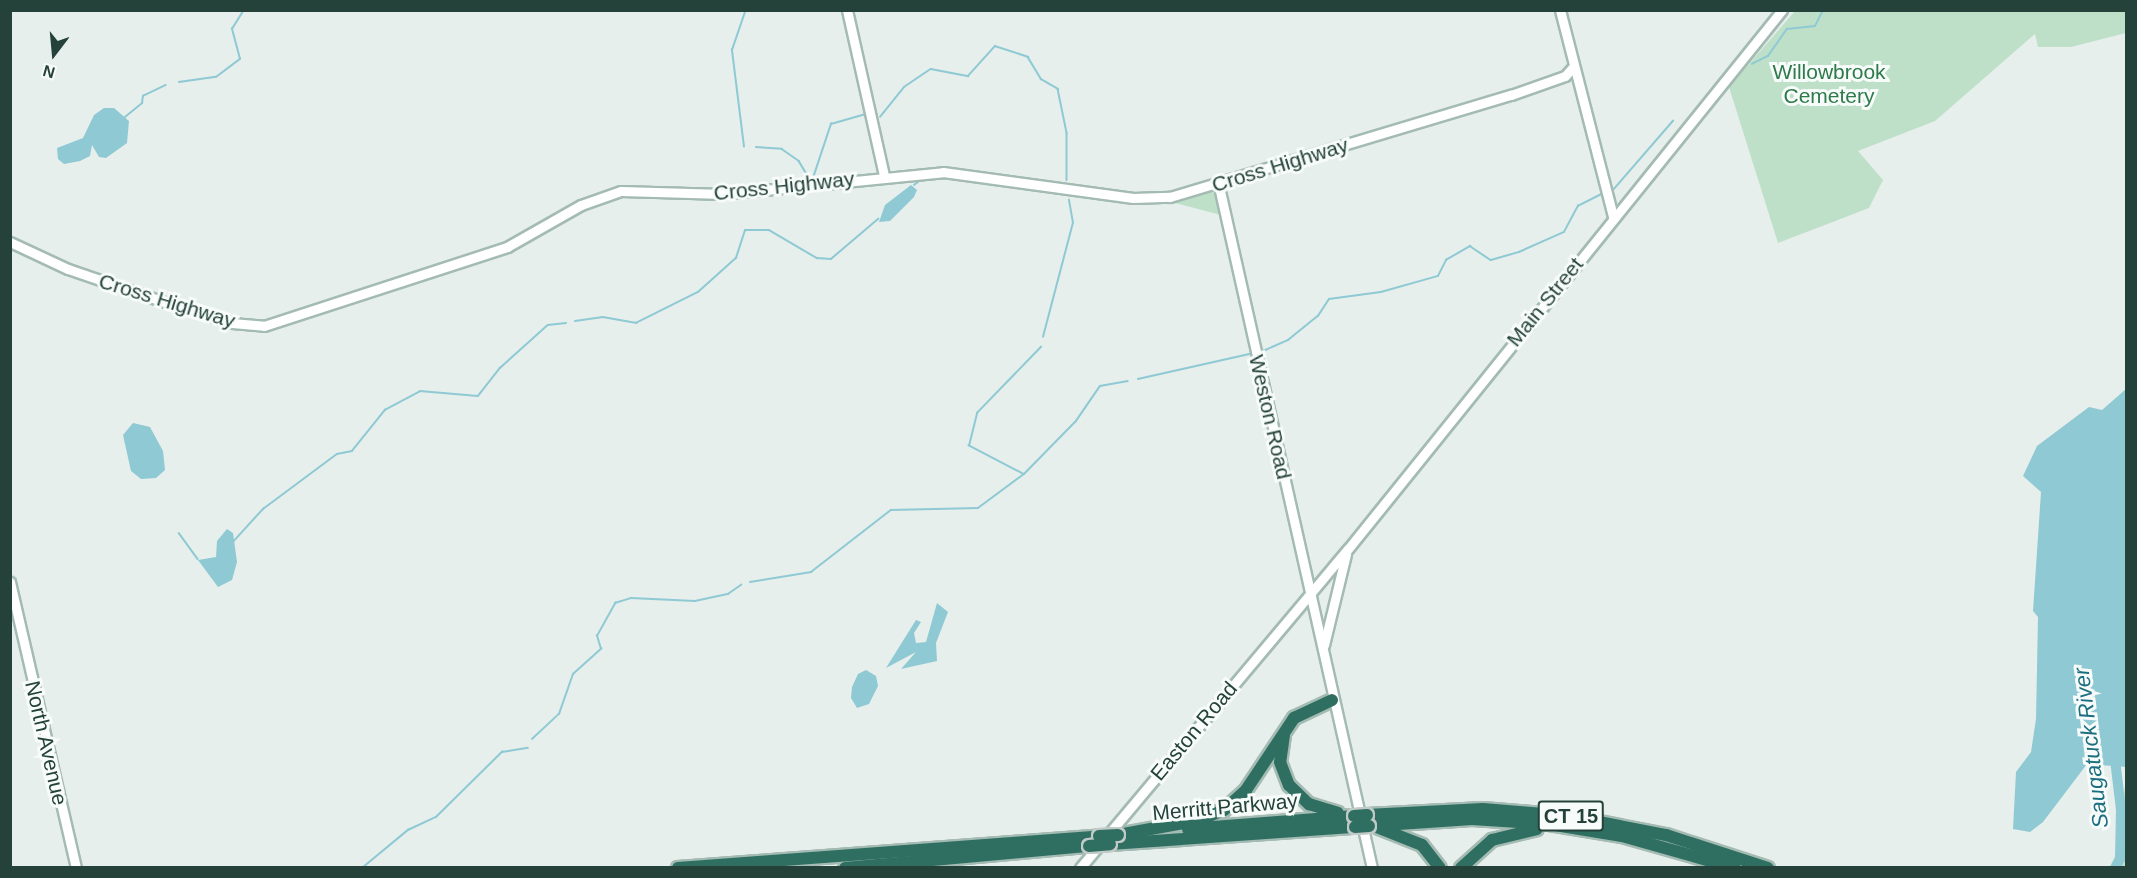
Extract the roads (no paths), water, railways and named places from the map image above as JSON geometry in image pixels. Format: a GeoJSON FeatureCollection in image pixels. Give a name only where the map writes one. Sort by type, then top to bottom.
{"type":"FeatureCollection","features":[{"type":"Feature","properties":{"kind":"highway"},"geometry":{"type":"LineString","coordinates":[[1118,835],[1200,820],[1231,805],[1294,718],[1332,700]]}},
{"type":"Feature","properties":{"kind":"highway"},"geometry":{"type":"LineString","coordinates":[[1294,718],[1280,751],[1285,779],[1309,804],[1414,839],[1440,867]]}},
{"type":"Feature","properties":{"kind":"highway","name":"Merritt Parkway"},"geometry":{"type":"LineString","coordinates":[[845,867],[1483,809],[1568,816],[1666,835],[1768,867]]}},
{"type":"Feature","properties":{"kind":"highway","name":"Merritt Parkway"},"geometry":{"type":"LineString","coordinates":[[678,867],[1098,836],[1361,821],[1496,820],[1622,837],[1735,867]]}},
{"type":"Feature","properties":{"kind":"highway"},"geometry":{"type":"LineString","coordinates":[[1461,867],[1486,843],[1513,831],[1540,829],[1622,837]]}},
{"type":"Feature","properties":{"kind":"main road"},"geometry":{"type":"LineString","coordinates":[[847,10],[885,176]]}},
{"type":"Feature","properties":{"kind":"main road"},"geometry":{"type":"LineString","coordinates":[[1560,10],[1613,218]]}},
{"type":"Feature","properties":{"kind":"main road","name":"Main Street"},"geometry":{"type":"LineString","coordinates":[[1309,594],[1348,549],[1782,10]]}},
{"type":"Feature","properties":{"kind":"main road","name":"Cross Highway"},"geometry":{"type":"LineString","coordinates":[[10,243],[136,293],[232,323],[264,326],[507,247],[581,205],[621,191],[724,194],[885,176],[963,173],[1147,199],[1180,196],[1218,182],[1511,95],[1565,76],[1574,66]]}},
{"type":"Feature","properties":{"kind":"main road","name":"Weston Road"},"geometry":{"type":"LineString","coordinates":[[1218,182],[1309,594],[1324,652],[1332,700],[1372,867]]}},
{"type":"Feature","properties":{"kind":"main road","name":"Weston Road"},"geometry":{"type":"LineString","coordinates":[[1324,652],[1329,612],[1348,549]]}},
{"type":"Feature","properties":{"kind":"main road","name":"North Avenue"},"geometry":{"type":"LineString","coordinates":[[10,582],[76,867]]}},
{"type":"Feature","properties":{"kind":"main road","name":"Easton Road"},"geometry":{"type":"LineString","coordinates":[[1080,867],[1309,594]]}},
{"type":"Feature","properties":{"kind":"water"},"geometry":{"type":"Polygon","coordinates":[[[104,108],[114,108],[129,121],[127,143],[106,158],[99,157],[92,145],[90,156],[80,161],[64,164],[58,159],[57,148],[83,138],[94,115],[104,108]]]}},
{"type":"Feature","properties":{"kind":"water"},"geometry":{"type":"Polygon","coordinates":[[[911,185],[917,190],[914,197],[890,221],[879,222],[885,205],[911,185]]]}},
{"type":"Feature","properties":{"kind":"water"},"geometry":{"type":"Polygon","coordinates":[[[2126,389],[2126,767],[2087,764],[2043,822],[2030,832],[2013,829],[2016,772],[2031,752],[2036,719],[2038,617],[2033,611],[2041,492],[2023,476],[2037,446],[2089,407],[2102,410],[2126,389]]]}},
{"type":"Feature","properties":{"kind":"water"},"geometry":{"type":"Polygon","coordinates":[[[133,423],[150,427],[163,451],[165,470],[156,478],[141,479],[131,471],[123,435],[133,423]]]}},
{"type":"Feature","properties":{"kind":"water"},"geometry":{"type":"Polygon","coordinates":[[[227,529],[233,533],[237,562],[232,580],[218,587],[198,560],[216,557],[217,541],[227,529]]]}},
{"type":"Feature","properties":{"kind":"water"},"geometry":{"type":"Polygon","coordinates":[[[937,603],[948,612],[936,643],[937,661],[901,669],[916,652],[886,668],[916,620],[921,622],[914,633],[916,643],[926,642],[937,603]]]}},
{"type":"Feature","properties":{"kind":"water"},"geometry":{"type":"Polygon","coordinates":[[[866,670],[876,676],[878,686],[869,704],[857,708],[851,698],[852,687],[858,674],[866,670]]]}},
{"type":"Feature","properties":{"kind":"waterway"},"geometry":{"type":"LineString","coordinates":[[179,82],[216,77],[240,59],[232,29],[244,10]]}},
{"type":"Feature","properties":{"kind":"waterway"},"geometry":{"type":"LineString","coordinates":[[1752,64],[1768,56],[1787,29],[1815,26],[1823,10]]}},
{"type":"Feature","properties":{"kind":"waterway"},"geometry":{"type":"LineString","coordinates":[[744,147],[732,50],[745,12]]}},
{"type":"Feature","properties":{"kind":"waterway"},"geometry":{"type":"LineString","coordinates":[[880,117],[904,87],[931,69],[968,76],[995,46],[1028,57],[1041,79],[1058,89],[1067,133],[1067,180]]}},
{"type":"Feature","properties":{"kind":"waterway"},"geometry":{"type":"LineString","coordinates":[[125,117],[142,103],[143,96],[166,85]]}},
{"type":"Feature","properties":{"kind":"waterway"},"geometry":{"type":"LineString","coordinates":[[814,175],[831,124],[865,114]]}},
{"type":"Feature","properties":{"kind":"waterway"},"geometry":{"type":"LineString","coordinates":[[1614,189],[1673,121]]}},
{"type":"Feature","properties":{"kind":"waterway"},"geometry":{"type":"LineString","coordinates":[[756,147],[782,149],[799,161],[808,176]]}},
{"type":"Feature","properties":{"kind":"waterway"},"geometry":{"type":"LineString","coordinates":[[946,178],[978,181]]}},
{"type":"Feature","properties":{"kind":"waterway"},"geometry":{"type":"LineString","coordinates":[[914,185],[918,182]]}},
{"type":"Feature","properties":{"kind":"waterway"},"geometry":{"type":"LineString","coordinates":[[1261,352],[1288,340],[1318,316],[1329,299],[1381,292],[1438,276],[1446,260],[1470,246],[1491,260],[1519,252],[1564,232],[1578,206],[1602,194]]}},
{"type":"Feature","properties":{"kind":"waterway"},"geometry":{"type":"LineString","coordinates":[[1043,337],[1073,223],[1069,200]]}},
{"type":"Feature","properties":{"kind":"waterway"},"geometry":{"type":"LineString","coordinates":[[575,321],[603,317],[636,323],[698,292],[736,258],[745,230],[769,230],[817,258],[831,259],[878,219]]}},
{"type":"Feature","properties":{"kind":"waterway"},"geometry":{"type":"LineString","coordinates":[[233,542],[263,509],[337,454],[352,451],[385,410],[420,391],[478,396],[500,368],[548,325],[566,323]]}},
{"type":"Feature","properties":{"kind":"waterway"},"geometry":{"type":"LineString","coordinates":[[1023,474],[969,446],[977,413],[1041,347]]}},
{"type":"Feature","properties":{"kind":"waterway"},"geometry":{"type":"LineString","coordinates":[[1138,379],[1250,354]]}},
{"type":"Feature","properties":{"kind":"waterway"},"geometry":{"type":"LineString","coordinates":[[750,582],[811,572],[891,510],[978,508],[1024,474],[1076,421],[1100,386],[1128,381]]}},
{"type":"Feature","properties":{"kind":"waterway"},"geometry":{"type":"LineString","coordinates":[[179,533],[198,559]]}},
{"type":"Feature","properties":{"kind":"waterway"},"geometry":{"type":"LineString","coordinates":[[532,739],[559,714],[573,674],[601,649],[597,636],[615,603],[631,598],[695,601],[728,594],[741,585]]}},
{"type":"Feature","properties":{"kind":"waterway"},"geometry":{"type":"LineString","coordinates":[[362,868],[408,830],[436,817],[502,752],[528,748]]}},
{"type":"Feature","properties":{"kind":"waterway","name":"Saugatuck River"},"geometry":{"type":"LineString","coordinates":[[2114,751],[2121,810],[2120,859],[2115,868]]}},
{"type":"Feature","properties":{"kind":"waterway","name":"Saugatuck River"},"geometry":{"type":"LineString","coordinates":[[2120,859],[2126,860]]}},
{"type":"Feature","properties":{"kind":"park label","name":"Willowbrook Cemetery"},"geometry":{"type":"Point","coordinates":[1829,84]}}]}
